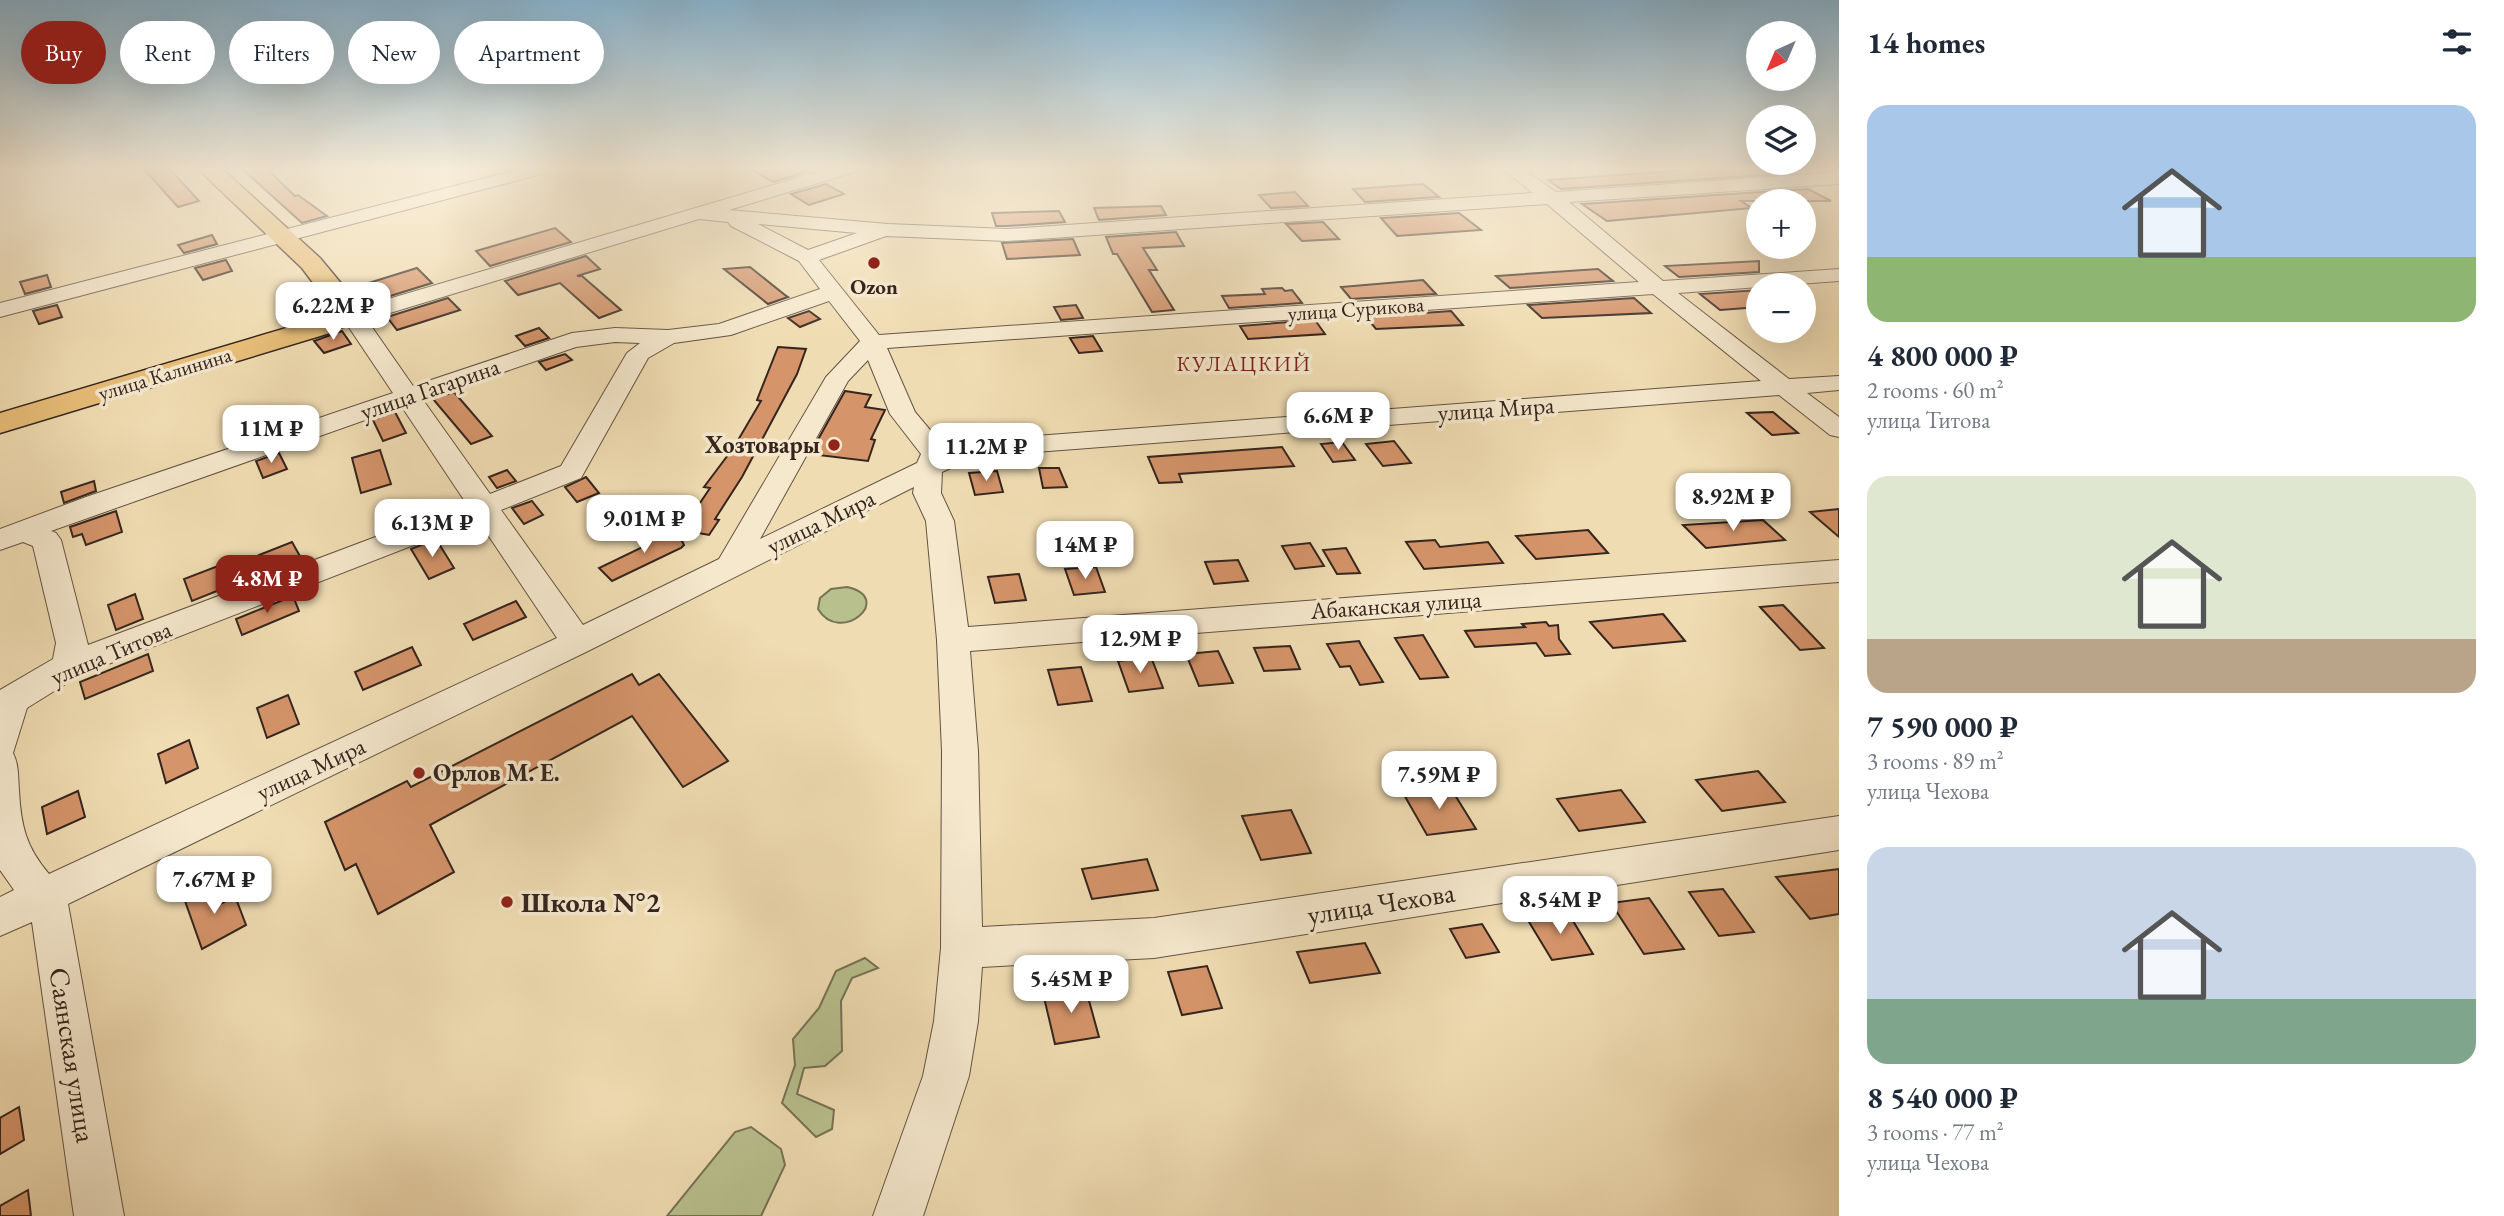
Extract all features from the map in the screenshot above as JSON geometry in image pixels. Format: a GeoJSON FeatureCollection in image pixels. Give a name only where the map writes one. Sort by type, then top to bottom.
{"type":"FeatureCollection","features":[{"type":"Feature","properties":{"kind":"main road"},"geometry":{"type":"LineString","coordinates":[[269,224],[310,263],[349,311]]}},
{"type":"Feature","properties":{"kind":"main road","name":"улица Калинина"},"geometry":{"type":"LineString","coordinates":[[0,423],[320,327],[349,311]]}},
{"type":"Feature","properties":{"kind":"street"},"geometry":{"type":"LineString","coordinates":[[0,310],[329,224]]}},
{"type":"Feature","properties":{"kind":"street"},"geometry":{"type":"LineString","coordinates":[[577,642],[349,311],[658,224]]}},
{"type":"Feature","properties":{"kind":"street"},"geometry":{"type":"LineString","coordinates":[[742,224],[806,257],[873,342],[903,414],[935,453],[929,468],[927,493],[940,521],[953,640],[960,751],[962,948],[956,1021],[946,1076],[898,1216]]}},
{"type":"Feature","properties":{"kind":"street"},"geometry":{"type":"LineString","coordinates":[[822,224],[888,230],[1007,235],[1173,224]]}},
{"type":"Feature","properties":{"kind":"street"},"geometry":{"type":"LineString","coordinates":[[1583,224],[1710,331],[1839,429]]}},
{"type":"Feature","properties":{"kind":"street"},"geometry":{"type":"LineString","coordinates":[[806,257],[888,230]]}},
{"type":"Feature","properties":{"kind":"street","name":"улица Сурикова"},"geometry":{"type":"LineString","coordinates":[[873,342],[1839,275]]}},
{"type":"Feature","properties":{"kind":"street","name":"улица Титова"},"geometry":{"type":"LineString","coordinates":[[6,701],[68,666],[571,472],[639,353],[667,337],[723,330],[833,292]]}},
{"type":"Feature","properties":{"kind":"street","name":"улица Гагарина"},"geometry":{"type":"LineString","coordinates":[[13,536],[96,503],[572,340],[615,335],[667,337]]}},
{"type":"Feature","properties":{"kind":"street"},"geometry":{"type":"LineString","coordinates":[[729,568],[838,377],[873,342]]}},
{"type":"Feature","properties":{"kind":"street","name":"улица Мира"},"geometry":{"type":"LineString","coordinates":[[0,917],[577,642],[956,455],[983,448],[1839,383]]}},
{"type":"Feature","properties":{"kind":"street"},"geometry":{"type":"LineString","coordinates":[[13,536],[46,540],[72,643],[68,666]]}},
{"type":"Feature","properties":{"kind":"street","name":"Абаканская улица"},"geometry":{"type":"LineString","coordinates":[[953,640],[1839,571]]}},
{"type":"Feature","properties":{"kind":"street"},"geometry":{"type":"LineString","coordinates":[[0,743],[6,701]]}},
{"type":"Feature","properties":{"kind":"street"},"geometry":{"type":"LineString","coordinates":[[0,763],[0,812],[15,861],[44,896]]}},
{"type":"Feature","properties":{"kind":"street","name":"улица Чехова"},"geometry":{"type":"LineString","coordinates":[[962,948],[1154,938],[1839,833]]}},
{"type":"Feature","properties":{"kind":"street","name":"Саянская улица"},"geometry":{"type":"LineString","coordinates":[[44,896],[50,909],[99,1216]]}},
{"type":"Feature","properties":{"kind":"green space"},"geometry":{"type":"Polygon","coordinates":[[[847,587],[861,593],[866,600],[865,609],[850,621],[839,623],[828,619],[818,609],[820,598],[831,589],[847,587]]]}},
{"type":"Feature","properties":{"kind":"green space"},"geometry":{"type":"Polygon","coordinates":[[[865,958],[878,968],[852,978],[841,1001],[842,1051],[825,1066],[804,1068],[797,1094],[834,1110],[832,1129],[816,1137],[782,1103],[795,1065],[793,1039],[819,1008],[836,971],[865,958]]]}},
{"type":"Feature","properties":{"kind":"green space"},"geometry":{"type":"Polygon","coordinates":[[[751,1127],[781,1149],[785,1165],[761,1216],[667,1216],[735,1132],[751,1127]]]}},
{"type":"Feature","properties":{"kind":"building"},"geometry":{"type":"Polygon","coordinates":[[[995,224],[1040,224],[1007,226],[995,224]]]}},
{"type":"Feature","properties":{"kind":"building"},"geometry":{"type":"Polygon","coordinates":[[[1286,224],[1325,224],[1339,239],[1302,241],[1286,224]]]}},
{"type":"Feature","properties":{"kind":"building"},"geometry":{"type":"Polygon","coordinates":[[[1386,224],[1473,224],[1481,230],[1397,236],[1386,224]]]}},
{"type":"Feature","properties":{"kind":"building"},"geometry":{"type":"Polygon","coordinates":[[[555,228],[571,242],[490,266],[476,251],[555,228]]]}},
{"type":"Feature","properties":{"kind":"building"},"geometry":{"type":"Polygon","coordinates":[[[1176,232],[1184,246],[1143,248],[1157,270],[1149,270],[1174,310],[1152,312],[1117,254],[1113,254],[1106,237],[1176,232]]]}},
{"type":"Feature","properties":{"kind":"building"},"geometry":{"type":"Polygon","coordinates":[[[212,235],[217,244],[184,253],[178,245],[212,235]]]}},
{"type":"Feature","properties":{"kind":"building"},"geometry":{"type":"Polygon","coordinates":[[[1073,239],[1080,255],[1007,259],[1002,243],[1073,239]]]}},
{"type":"Feature","properties":{"kind":"building"},"geometry":{"type":"Polygon","coordinates":[[[586,256],[600,269],[577,276],[582,276],[621,310],[599,318],[560,283],[518,295],[505,281],[586,256]]]}},
{"type":"Feature","properties":{"kind":"building"},"geometry":{"type":"Polygon","coordinates":[[[226,260],[232,271],[203,280],[195,268],[226,260]]]}},
{"type":"Feature","properties":{"kind":"building"},"geometry":{"type":"Polygon","coordinates":[[[1759,261],[1759,272],[1679,277],[1665,266],[1759,261]]]}},
{"type":"Feature","properties":{"kind":"building"},"geometry":{"type":"Polygon","coordinates":[[[750,267],[788,297],[768,304],[724,269],[750,267]]]}},
{"type":"Feature","properties":{"kind":"building"},"geometry":{"type":"Polygon","coordinates":[[[417,268],[432,283],[374,301],[362,285],[417,268]]]}},
{"type":"Feature","properties":{"kind":"building"},"geometry":{"type":"Polygon","coordinates":[[[1598,269],[1613,281],[1510,288],[1496,276],[1598,269]]]}},
{"type":"Feature","properties":{"kind":"building"},"geometry":{"type":"Polygon","coordinates":[[[47,275],[51,287],[25,294],[20,282],[47,275]]]}},
{"type":"Feature","properties":{"kind":"building"},"geometry":{"type":"Polygon","coordinates":[[[1423,280],[1436,294],[1351,299],[1341,287],[1423,280]]]}},
{"type":"Feature","properties":{"kind":"building"},"geometry":{"type":"Polygon","coordinates":[[[1282,288],[1285,291],[1292,290],[1302,303],[1229,308],[1222,296],[1265,294],[1262,289],[1282,288]]]}},
{"type":"Feature","properties":{"kind":"building"},"geometry":{"type":"Polygon","coordinates":[[[1746,291],[1746,308],[1720,310],[1700,294],[1746,291]]]}},
{"type":"Feature","properties":{"kind":"building"},"geometry":{"type":"Polygon","coordinates":[[[448,298],[460,310],[397,330],[387,317],[448,298]]]}},
{"type":"Feature","properties":{"kind":"building"},"geometry":{"type":"Polygon","coordinates":[[[1634,298],[1651,313],[1542,318],[1528,305],[1634,298]]]}},
{"type":"Feature","properties":{"kind":"building"},"geometry":{"type":"Polygon","coordinates":[[[318,299],[326,309],[309,319],[300,321],[290,308],[318,299]]]}},
{"type":"Feature","properties":{"kind":"building"},"geometry":{"type":"Polygon","coordinates":[[[57,305],[62,317],[39,324],[33,311],[57,305]]]}},
{"type":"Feature","properties":{"kind":"building"},"geometry":{"type":"Polygon","coordinates":[[[1076,305],[1083,318],[1061,320],[1054,307],[1076,305]]]}},
{"type":"Feature","properties":{"kind":"building"},"geometry":{"type":"Polygon","coordinates":[[[809,311],[820,319],[800,327],[788,318],[809,311]]]}},
{"type":"Feature","properties":{"kind":"building"},"geometry":{"type":"Polygon","coordinates":[[[1451,311],[1463,325],[1376,329],[1366,317],[1451,311]]]}},
{"type":"Feature","properties":{"kind":"building"},"geometry":{"type":"Polygon","coordinates":[[[1315,320],[1325,334],[1248,339],[1240,326],[1315,320]]]}},
{"type":"Feature","properties":{"kind":"building"},"geometry":{"type":"Polygon","coordinates":[[[539,328],[549,338],[525,346],[516,336],[539,328]]]}},
{"type":"Feature","properties":{"kind":"building"},"geometry":{"type":"Polygon","coordinates":[[[342,331],[351,344],[324,353],[314,341],[342,331]]]}},
{"type":"Feature","properties":{"kind":"building"},"geometry":{"type":"Polygon","coordinates":[[[1093,336],[1102,351],[1079,353],[1070,338],[1093,336]]]}},
{"type":"Feature","properties":{"kind":"building"},"geometry":{"type":"Polygon","coordinates":[[[778,347],[806,349],[797,374],[742,477],[715,519],[719,520],[709,535],[682,530],[710,488],[704,487],[734,447],[761,401],[757,400],[778,347]]]}},
{"type":"Feature","properties":{"kind":"building"},"geometry":{"type":"Polygon","coordinates":[[[565,354],[572,360],[546,370],[539,362],[565,354]]]}},
{"type":"Feature","properties":{"kind":"building"},"geometry":{"type":"Polygon","coordinates":[[[845,391],[871,395],[865,407],[885,410],[871,439],[875,440],[868,461],[810,454],[845,391]]]}},
{"type":"Feature","properties":{"kind":"building"},"geometry":{"type":"Polygon","coordinates":[[[454,392],[492,436],[471,444],[433,399],[454,392]]]}},
{"type":"Feature","properties":{"kind":"building"},"geometry":{"type":"Polygon","coordinates":[[[395,412],[406,433],[383,441],[373,420],[395,412]]]}},
{"type":"Feature","properties":{"kind":"building"},"geometry":{"type":"Polygon","coordinates":[[[1773,412],[1798,433],[1772,435],[1747,413],[1773,412]]]}},
{"type":"Feature","properties":{"kind":"building"},"geometry":{"type":"Polygon","coordinates":[[[1394,441],[1411,463],[1383,466],[1366,444],[1394,441]]]}},
{"type":"Feature","properties":{"kind":"building"},"geometry":{"type":"Polygon","coordinates":[[[1342,442],[1355,460],[1333,462],[1321,444],[1342,442]]]}},
{"type":"Feature","properties":{"kind":"building"},"geometry":{"type":"Polygon","coordinates":[[[1282,447],[1294,466],[1179,474],[1182,482],[1159,483],[1148,457],[1282,447]]]}},
{"type":"Feature","properties":{"kind":"building"},"geometry":{"type":"Polygon","coordinates":[[[380,450],[391,484],[361,493],[352,458],[380,450]]]}},
{"type":"Feature","properties":{"kind":"building"},"geometry":{"type":"Polygon","coordinates":[[[279,453],[287,469],[263,478],[256,461],[279,453]]]}},
{"type":"Feature","properties":{"kind":"building"},"geometry":{"type":"Polygon","coordinates":[[[1039,468],[1059,468],[1067,487],[1043,488],[1039,468]]]}},
{"type":"Feature","properties":{"kind":"building"},"geometry":{"type":"Polygon","coordinates":[[[507,470],[516,481],[497,488],[489,477],[507,470]]]}},
{"type":"Feature","properties":{"kind":"building"},"geometry":{"type":"Polygon","coordinates":[[[997,471],[1003,492],[975,495],[969,473],[997,471]]]}},
{"type":"Feature","properties":{"kind":"building"},"geometry":{"type":"Polygon","coordinates":[[[586,477],[599,493],[577,502],[565,487],[586,477]]]}},
{"type":"Feature","properties":{"kind":"building"},"geometry":{"type":"Polygon","coordinates":[[[94,481],[96,491],[64,503],[61,492],[94,481]]]}},
{"type":"Feature","properties":{"kind":"building"},"geometry":{"type":"Polygon","coordinates":[[[532,501],[543,515],[524,524],[512,508],[532,501]]]}},
{"type":"Feature","properties":{"kind":"building"},"geometry":{"type":"Polygon","coordinates":[[[1839,509],[1839,537],[1810,512],[1839,509]]]}},
{"type":"Feature","properties":{"kind":"building"},"geometry":{"type":"Polygon","coordinates":[[[116,511],[122,532],[86,545],[82,534],[73,537],[70,527],[116,511]]]}},
{"type":"Feature","properties":{"kind":"building"},"geometry":{"type":"Polygon","coordinates":[[[1763,520],[1785,540],[1706,548],[1683,525],[1763,520]]]}},
{"type":"Feature","properties":{"kind":"building"},"geometry":{"type":"Polygon","coordinates":[[[665,530],[669,534],[677,531],[684,545],[612,581],[599,568],[647,545],[643,540],[665,530]]]}},
{"type":"Feature","properties":{"kind":"building"},"geometry":{"type":"Polygon","coordinates":[[[1588,530],[1608,553],[1536,559],[1516,536],[1588,530]]]}},
{"type":"Feature","properties":{"kind":"building"},"geometry":{"type":"Polygon","coordinates":[[[436,539],[454,568],[429,579],[411,549],[436,539]]]}},
{"type":"Feature","properties":{"kind":"building"},"geometry":{"type":"Polygon","coordinates":[[[1435,540],[1440,547],[1488,542],[1503,563],[1424,569],[1406,542],[1435,540]]]}},
{"type":"Feature","properties":{"kind":"building"},"geometry":{"type":"Polygon","coordinates":[[[292,542],[301,558],[268,572],[259,555],[292,542]]]}},
{"type":"Feature","properties":{"kind":"building"},"geometry":{"type":"Polygon","coordinates":[[[1310,543],[1324,566],[1295,569],[1282,546],[1310,543]]]}},
{"type":"Feature","properties":{"kind":"building"},"geometry":{"type":"Polygon","coordinates":[[[1346,548],[1360,573],[1337,574],[1323,550],[1346,548]]]}},
{"type":"Feature","properties":{"kind":"building"},"geometry":{"type":"Polygon","coordinates":[[[1238,560],[1248,581],[1214,584],[1205,562],[1238,560]]]}},
{"type":"Feature","properties":{"kind":"building"},"geometry":{"type":"Polygon","coordinates":[[[218,566],[227,587],[192,601],[184,579],[218,566]]]}},
{"type":"Feature","properties":{"kind":"building"},"geometry":{"type":"Polygon","coordinates":[[[1096,567],[1105,592],[1074,595],[1065,569],[1096,567]]]}},
{"type":"Feature","properties":{"kind":"building"},"geometry":{"type":"Polygon","coordinates":[[[1019,574],[1026,600],[995,603],[988,577],[1019,574]]]}},
{"type":"Feature","properties":{"kind":"building"},"geometry":{"type":"Polygon","coordinates":[[[135,594],[143,619],[116,630],[108,605],[135,594]]]}},
{"type":"Feature","properties":{"kind":"building"},"geometry":{"type":"Polygon","coordinates":[[[293,596],[299,611],[242,635],[236,619],[293,596]]]}},
{"type":"Feature","properties":{"kind":"building"},"geometry":{"type":"Polygon","coordinates":[[[516,601],[526,617],[473,640],[464,624],[516,601]]]}},
{"type":"Feature","properties":{"kind":"building"},"geometry":{"type":"Polygon","coordinates":[[[1783,605],[1824,648],[1800,650],[1760,607],[1783,605]]]}},
{"type":"Feature","properties":{"kind":"building"},"geometry":{"type":"Polygon","coordinates":[[[1663,614],[1685,641],[1613,648],[1590,622],[1663,614]]]}},
{"type":"Feature","properties":{"kind":"building"},"geometry":{"type":"Polygon","coordinates":[[[1546,622],[1549,626],[1558,625],[1559,639],[1570,654],[1545,656],[1536,643],[1475,647],[1465,631],[1525,627],[1522,624],[1546,622]]]}},
{"type":"Feature","properties":{"kind":"building"},"geometry":{"type":"Polygon","coordinates":[[[1423,635],[1448,677],[1420,679],[1395,638],[1423,635]]]}},
{"type":"Feature","properties":{"kind":"building"},"geometry":{"type":"Polygon","coordinates":[[[1359,641],[1383,682],[1360,685],[1350,666],[1340,667],[1327,644],[1359,641]]]}},
{"type":"Feature","properties":{"kind":"building"},"geometry":{"type":"Polygon","coordinates":[[[1290,646],[1300,669],[1264,671],[1254,648],[1290,646]]]}},
{"type":"Feature","properties":{"kind":"building"},"geometry":{"type":"Polygon","coordinates":[[[412,647],[421,665],[363,690],[355,672],[412,647]]]}},
{"type":"Feature","properties":{"kind":"building"},"geometry":{"type":"Polygon","coordinates":[[[1218,651],[1233,683],[1199,686],[1186,654],[1218,651]]]}},
{"type":"Feature","properties":{"kind":"building"},"geometry":{"type":"Polygon","coordinates":[[[148,654],[153,671],[85,699],[80,682],[148,654]]]}},
{"type":"Feature","properties":{"kind":"building"},"geometry":{"type":"Polygon","coordinates":[[[1151,657],[1163,688],[1129,692],[1118,661],[1151,657]]]}},
{"type":"Feature","properties":{"kind":"building"},"geometry":{"type":"Polygon","coordinates":[[[1081,667],[1092,701],[1058,705],[1048,670],[1081,667]]]}},
{"type":"Feature","properties":{"kind":"building"},"geometry":{"type":"Polygon","coordinates":[[[632,674],[639,685],[659,674],[728,761],[683,787],[632,716],[430,825],[454,872],[378,914],[356,864],[345,870],[325,822],[407,781],[411,787],[632,674]]]}},
{"type":"Feature","properties":{"kind":"building"},"geometry":{"type":"Polygon","coordinates":[[[288,695],[299,724],[267,738],[257,708],[288,695]]]}},
{"type":"Feature","properties":{"kind":"building"},"geometry":{"type":"Polygon","coordinates":[[[189,740],[198,768],[166,783],[158,754],[189,740]]]}},
{"type":"Feature","properties":{"kind":"building"},"geometry":{"type":"Polygon","coordinates":[[[1758,771],[1785,802],[1722,811],[1696,780],[1758,771]]]}},
{"type":"Feature","properties":{"kind":"building"},"geometry":{"type":"Polygon","coordinates":[[[1450,787],[1476,829],[1427,835],[1403,793],[1450,787]]]}},
{"type":"Feature","properties":{"kind":"building"},"geometry":{"type":"Polygon","coordinates":[[[1621,790],[1645,822],[1579,831],[1557,799],[1621,790]]]}},
{"type":"Feature","properties":{"kind":"building"},"geometry":{"type":"Polygon","coordinates":[[[78,791],[85,817],[47,834],[42,807],[78,791]]]}},
{"type":"Feature","properties":{"kind":"building"},"geometry":{"type":"Polygon","coordinates":[[[1291,810],[1311,853],[1261,860],[1242,816],[1291,810]]]}},
{"type":"Feature","properties":{"kind":"building"},"geometry":{"type":"Polygon","coordinates":[[[1147,859],[1158,890],[1092,899],[1082,869],[1147,859]]]}},
{"type":"Feature","properties":{"kind":"building"},"geometry":{"type":"Polygon","coordinates":[[[1839,869],[1839,914],[1810,919],[1776,877],[1839,869]]]}},
{"type":"Feature","properties":{"kind":"building"},"geometry":{"type":"Polygon","coordinates":[[[215,884],[222,903],[235,896],[246,925],[202,949],[185,901],[215,884]]]}},
{"type":"Feature","properties":{"kind":"building"},"geometry":{"type":"Polygon","coordinates":[[[1723,889],[1754,932],[1719,936],[1689,892],[1723,889]]]}},
{"type":"Feature","properties":{"kind":"building"},"geometry":{"type":"Polygon","coordinates":[[[1649,898],[1684,949],[1644,954],[1611,903],[1649,898]]]}},
{"type":"Feature","properties":{"kind":"building"},"geometry":{"type":"Polygon","coordinates":[[[1567,911],[1593,954],[1552,960],[1526,917],[1567,911]]]}},
{"type":"Feature","properties":{"kind":"building"},"geometry":{"type":"Polygon","coordinates":[[[1482,924],[1499,952],[1466,958],[1450,929],[1482,924]]]}},
{"type":"Feature","properties":{"kind":"building"},"geometry":{"type":"Polygon","coordinates":[[[1365,943],[1380,973],[1310,983],[1297,952],[1365,943]]]}},
{"type":"Feature","properties":{"kind":"building"},"geometry":{"type":"Polygon","coordinates":[[[1207,966],[1222,1008],[1182,1015],[1168,972],[1207,966]]]}},
{"type":"Feature","properties":{"kind":"building"},"geometry":{"type":"Polygon","coordinates":[[[1085,986],[1099,1037],[1055,1044],[1043,993],[1085,986]]]}},
{"type":"Feature","properties":{"kind":"building"},"geometry":{"type":"Polygon","coordinates":[[[19,1107],[24,1140],[0,1154],[0,1118],[19,1107]]]}},
{"type":"Feature","properties":{"kind":"building"},"geometry":{"type":"Polygon","coordinates":[[[28,1190],[31,1216],[0,1216],[0,1206],[28,1190]]]}},
{"type":"Feature","properties":{"kind":"place","name":"Ozon"},"geometry":{"type":"Point","coordinates":[874,263]}},
{"type":"Feature","properties":{"kind":"place","name":"Хозтовары"},"geometry":{"type":"Point","coordinates":[834,445]}},
{"type":"Feature","properties":{"kind":"place","name":"Орлов М. Е."},"geometry":{"type":"Point","coordinates":[419,773]}},
{"type":"Feature","properties":{"kind":"place","name":"Школа N°2"},"geometry":{"type":"Point","coordinates":[507,902]}},
{"type":"Feature","properties":{"kind":"district","name":"КУЛАЦКИЙ"},"geometry":{"type":"Point","coordinates":[1244,364]}}]}
